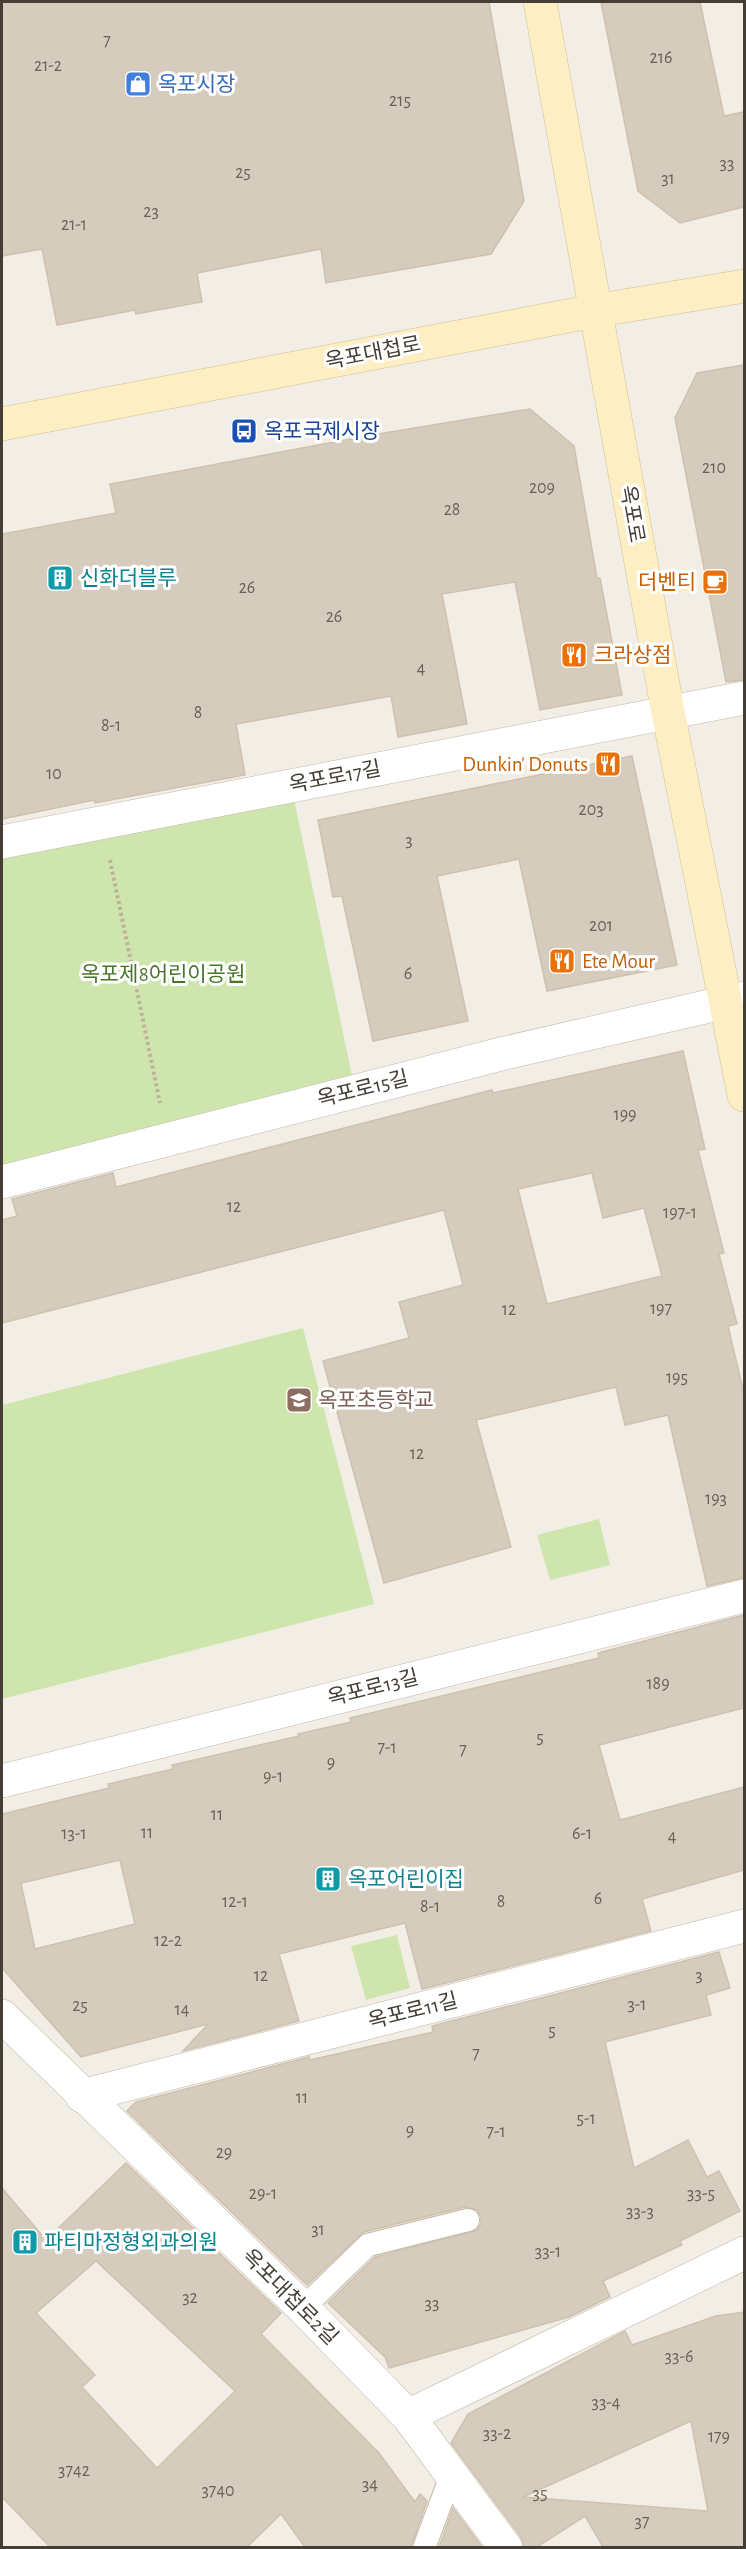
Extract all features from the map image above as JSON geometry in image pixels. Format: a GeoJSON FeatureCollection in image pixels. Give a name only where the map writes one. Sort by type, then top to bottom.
{"type":"FeatureCollection","features":[{"type":"Feature","properties":{"kind":"street","name":"옥포로"},"geometry":{"type":"LineString","coordinates":[[540,2],[668,712],[736,1000],[744,1095]]}},
{"type":"Feature","properties":{"kind":"street","name":"옥포대첩로"},"geometry":{"type":"LineString","coordinates":[[2,424],[594,311],[744,286]]}},
{"type":"Feature","properties":{"kind":"street","name":"옥포로17길"},"geometry":{"type":"LineString","coordinates":[[2,842],[744,698]]}},
{"type":"Feature","properties":{"kind":"street","name":"옥포로15길"},"geometry":{"type":"LineString","coordinates":[[2,1182],[505,1053],[736,1000]]}},
{"type":"Feature","properties":{"kind":"street","name":"옥포로13길"},"geometry":{"type":"LineString","coordinates":[[2,1781],[744,1596]]}},
{"type":"Feature","properties":{"kind":"street","name":"옥포로11길"},"geometry":{"type":"LineString","coordinates":[[82,2096],[744,1926]]}},
{"type":"Feature","properties":{"kind":"street","name":"옥포대첩로2길"},"geometry":{"type":"LineString","coordinates":[[2,2016],[303,2308],[408,2416],[506,2547]]}},
{"type":"Feature","properties":{"kind":"street"},"geometry":{"type":"LineString","coordinates":[[408,2416],[744,2253]]}},
{"type":"Feature","properties":{"kind":"lane"},"geometry":{"type":"LineString","coordinates":[[303,2308],[368,2245],[468,2220]]}},
{"type":"Feature","properties":{"kind":"lane"},"geometry":{"type":"LineString","coordinates":[[424,2547],[452,2473]]}},
{"type":"Feature","properties":{"kind":"path"},"geometry":{"type":"LineString","coordinates":[[103,822],[167,1139]]}},
{"type":"Feature","properties":{"kind":"green space","name":"옥포제8어린이공원"},"geometry":{"type":"Polygon","coordinates":[[[291,785],[355,1090],[2,1182],[2,842],[291,785]]]}},
{"type":"Feature","properties":{"kind":"green space"},"geometry":{"type":"Polygon","coordinates":[[[303,1328],[374,1604],[2,1699],[2,1405],[303,1328]]]}},
{"type":"Feature","properties":{"kind":"green space"},"geometry":{"type":"Polygon","coordinates":[[[599,1519],[610,1565],[550,1580],[537,1535],[599,1519]]]}},
{"type":"Feature","properties":{"kind":"green space"},"geometry":{"type":"Polygon","coordinates":[[[397,1935],[410,1988],[366,2000],[351,1946],[397,1935]]]}},
{"type":"Feature","properties":{"kind":"building"},"geometry":{"type":"Polygon","coordinates":[[[2,2],[489,2],[524,201],[491,254],[326,283],[321,249],[197,273],[202,302],[136,314],[135,310],[57,325],[42,249],[2,256],[2,2]]]}},
{"type":"Feature","properties":{"kind":"building"},"geometry":{"type":"Polygon","coordinates":[[[601,2],[700,2],[724,116],[744,112],[744,207],[680,223],[638,191],[601,2]]]}},
{"type":"Feature","properties":{"kind":"building"},"geometry":{"type":"Polygon","coordinates":[[[744,365],[744,680],[726,682],[675,418],[697,373],[744,365]]]}},
{"type":"Feature","properties":{"kind":"building"},"geometry":{"type":"Polygon","coordinates":[[[530,409],[574,446],[597,578],[600,578],[622,695],[540,710],[515,582],[442,594],[467,724],[398,737],[391,696],[236,724],[245,775],[95,803],[94,800],[2,819],[2,534],[116,513],[110,484],[372,435],[530,409]]]}},
{"type":"Feature","properties":{"kind":"building"},"geometry":{"type":"Polygon","coordinates":[[[632,756],[677,965],[547,991],[519,859],[437,876],[468,1021],[373,1041],[342,896],[333,897],[318,820],[632,756]]]}},
{"type":"Feature","properties":{"kind":"building"},"geometry":{"type":"Polygon","coordinates":[[[683,1051],[705,1149],[698,1150],[724,1253],[719,1254],[737,1324],[728,1326],[744,1394],[744,1578],[707,1586],[668,1415],[625,1425],[616,1387],[476,1420],[511,1547],[384,1583],[323,1361],[409,1338],[399,1302],[463,1285],[444,1210],[2,1323],[2,1220],[17,1216],[12,1199],[113,1173],[116,1187],[492,1090],[493,1093],[683,1051]],[[592,1173],[518,1189],[547,1304],[662,1276],[644,1208],[603,1218],[592,1173]]]}},
{"type":"Feature","properties":{"kind":"building"},"geometry":{"type":"Polygon","coordinates":[[[744,1615],[744,1708],[599,1745],[620,1820],[744,1787],[744,1870],[642,1899],[651,1931],[422,1989],[405,1923],[279,1954],[299,2021],[183,2051],[208,2024],[81,2057],[2,1968],[2,1814],[109,1788],[108,1784],[173,1769],[172,1765],[351,1722],[350,1718],[599,1658],[598,1653],[744,1615]],[[120,1860],[21,1883],[35,1949],[135,1924],[120,1860]]]}},
{"type":"Feature","properties":{"kind":"building"},"geometry":{"type":"Polygon","coordinates":[[[719,1952],[730,1988],[706,1995],[711,2015],[605,2042],[634,2168],[688,2140],[707,2177],[719,2171],[740,2211],[680,2241],[682,2245],[603,2281],[610,2297],[569,2317],[389,2368],[385,2357],[328,2303],[375,2257],[477,2230],[481,2224],[481,2217],[477,2210],[465,2207],[364,2232],[307,2285],[127,2111],[136,2102],[309,2057],[310,2060],[433,2032],[432,2026],[719,1952]]]}},
{"type":"Feature","properties":{"kind":"building"},"geometry":{"type":"Polygon","coordinates":[[[126,2163],[281,2313],[261,2334],[379,2453],[415,2502],[420,2494],[427,2501],[411,2547],[305,2547],[281,2514],[247,2547],[50,2547],[2,2497],[2,2188],[46,2240],[126,2163]],[[96,2261],[36,2313],[95,2375],[82,2387],[157,2468],[235,2391],[96,2261]]]}},
{"type":"Feature","properties":{"kind":"building"},"geometry":{"type":"Polygon","coordinates":[[[744,2312],[744,2547],[603,2547],[585,2516],[537,2547],[524,2547],[521,2537],[451,2443],[468,2414],[625,2331],[632,2345],[716,2316],[744,2312]],[[691,2421],[523,2497],[708,2511],[691,2421]]]}},
{"type":"Feature","properties":{"kind":"building"},"geometry":{"type":"Polygon","coordinates":[[[453,2508],[482,2547],[439,2547],[453,2508]]]}},
{"type":"Feature","properties":{"kind":"place","name":"옥포시장"},"geometry":{"type":"Point","coordinates":[138,84]}},
{"type":"Feature","properties":{"kind":"place","name":"옥포국제시장"},"geometry":{"type":"Point","coordinates":[244,431]}},
{"type":"Feature","properties":{"kind":"place","name":"신화더블루"},"geometry":{"type":"Point","coordinates":[60,578]}},
{"type":"Feature","properties":{"kind":"place","name":"더벤티"},"geometry":{"type":"Point","coordinates":[715,582]}},
{"type":"Feature","properties":{"kind":"place","name":"크라상점"},"geometry":{"type":"Point","coordinates":[574,655]}},
{"type":"Feature","properties":{"kind":"place","name":"Dunkin' Donuts"},"geometry":{"type":"Point","coordinates":[608,764]}},
{"type":"Feature","properties":{"kind":"place","name":"Ete Mour"},"geometry":{"type":"Point","coordinates":[562,961]}},
{"type":"Feature","properties":{"kind":"place","name":"옥포초등학교"},"geometry":{"type":"Point","coordinates":[299,1400]}},
{"type":"Feature","properties":{"kind":"place","name":"옥포어린이집"},"geometry":{"type":"Point","coordinates":[328,1879]}},
{"type":"Feature","properties":{"kind":"place","name":"파티마정형외과의원"},"geometry":{"type":"Point","coordinates":[25,2242]}}]}
